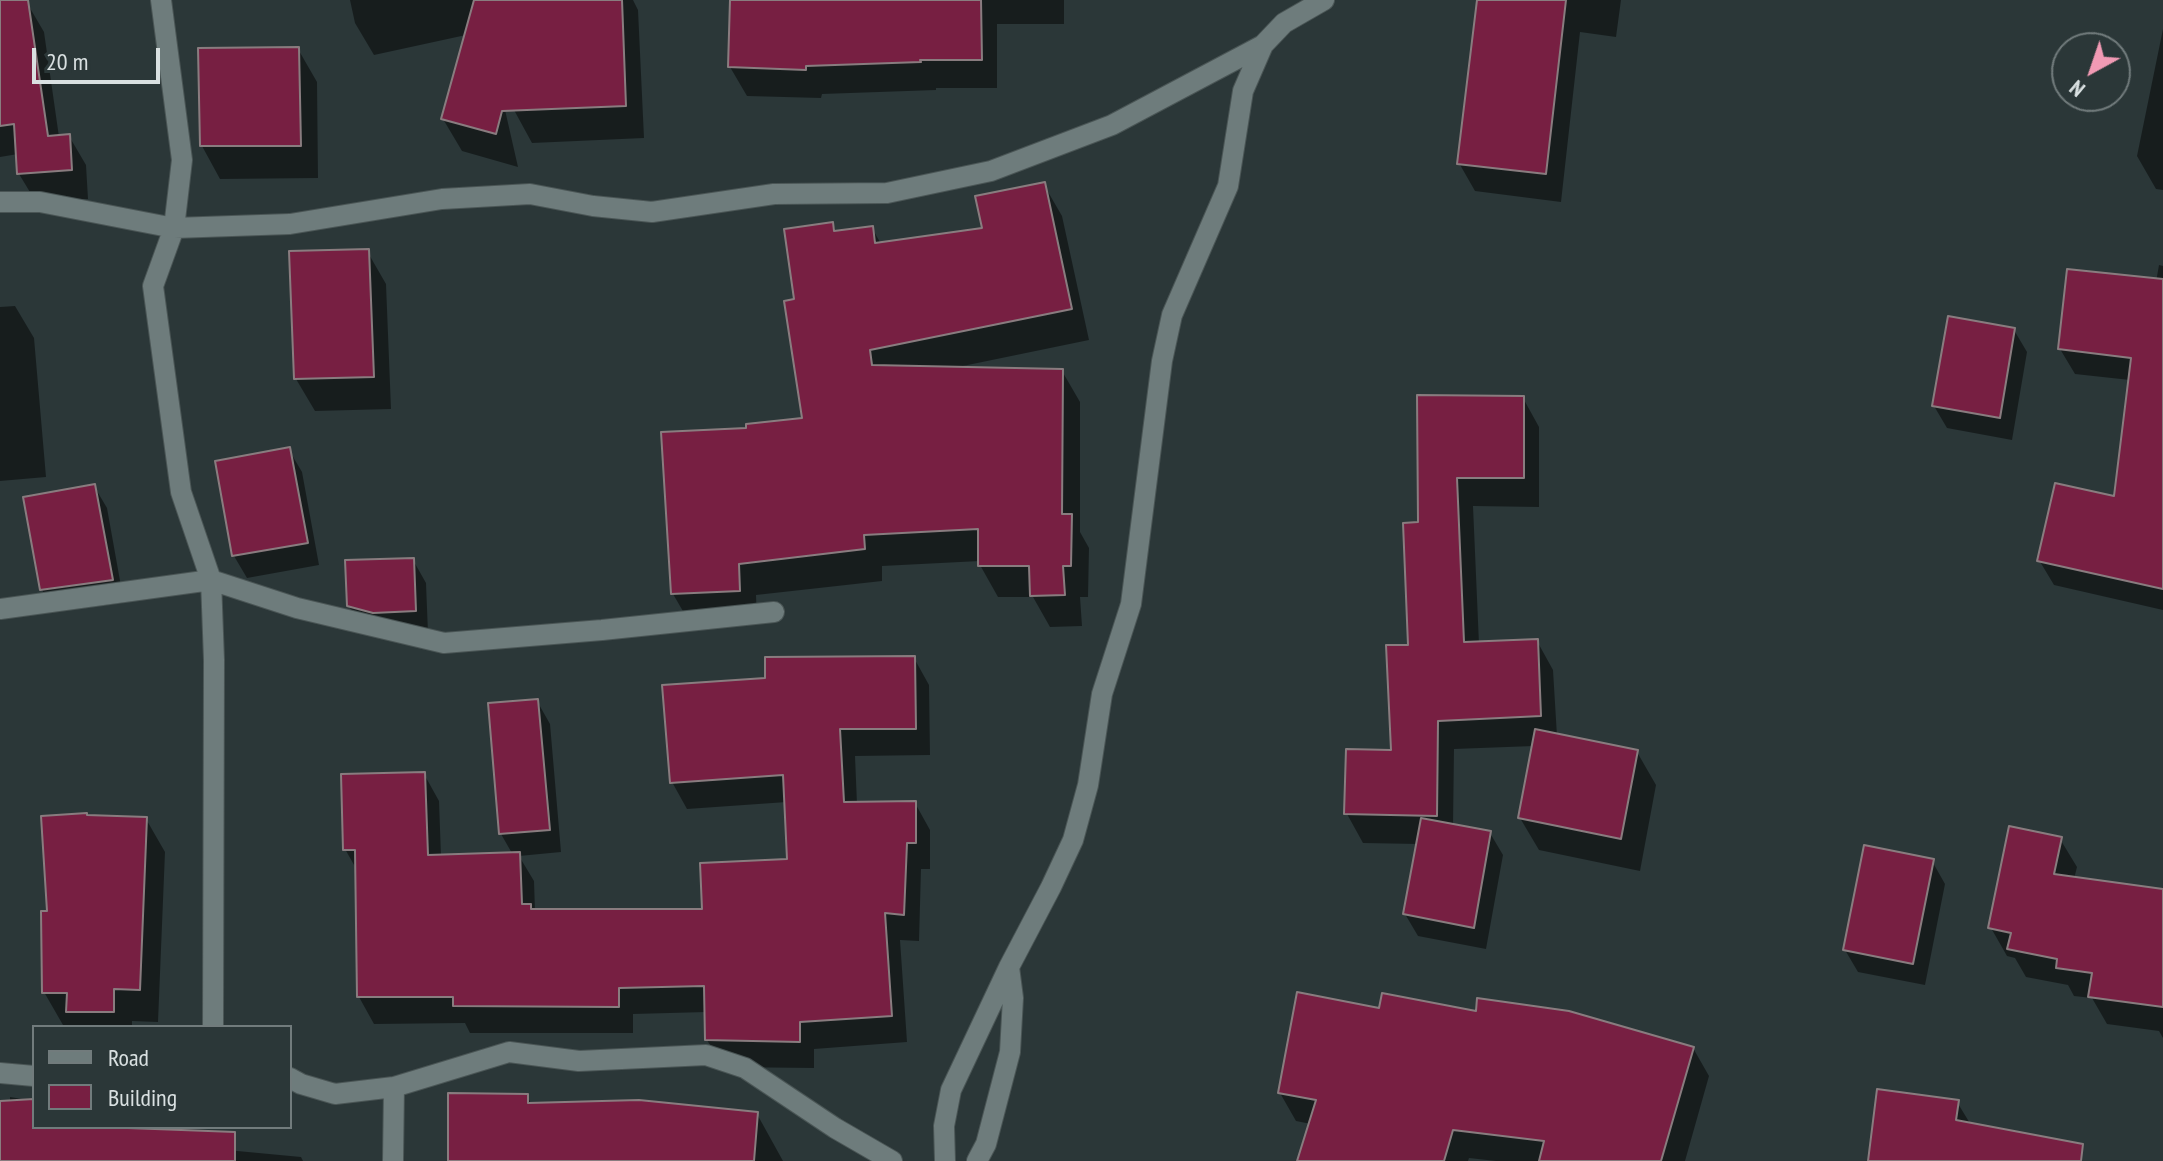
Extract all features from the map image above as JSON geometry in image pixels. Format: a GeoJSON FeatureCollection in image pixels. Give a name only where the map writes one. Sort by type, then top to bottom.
{"type":"FeatureCollection","features":[{"type":"Feature","properties":{"kind":"street"},"geometry":{"type":"LineString","coordinates":[[161,0],[182,160],[174,228],[153,286],[181,492],[211,580],[214,707],[213,1025]]}},
{"type":"Feature","properties":{"kind":"street"},"geometry":{"type":"LineString","coordinates":[[0,202],[40,202],[174,228],[290,224],[442,199],[530,194],[593,206],[652,212],[774,194],[887,193],[991,171],[1112,125],[1263,45],[1284,23],[1324,0]]}},
{"type":"Feature","properties":{"kind":"street"},"geometry":{"type":"LineString","coordinates":[[945,1161],[944,1126],[951,1090],[1073,840],[1088,785],[1102,694],[1131,604],[1162,361],[1172,315],[1228,186],[1243,91],[1263,45]]}},
{"type":"Feature","properties":{"kind":"street"},"geometry":{"type":"LineString","coordinates":[[0,609],[211,580],[297,608],[444,643],[774,612]]}},
{"type":"Feature","properties":{"kind":"street"},"geometry":{"type":"LineString","coordinates":[[977,1161],[986,1144],[1010,1052],[1013,998],[1009,967]]}},
{"type":"Feature","properties":{"kind":"street"},"geometry":{"type":"LineString","coordinates":[[292,1079],[335,1094],[394,1087],[509,1052],[579,1061],[706,1055],[745,1068],[835,1128],[892,1161]]}},
{"type":"Feature","properties":{"kind":"street"},"geometry":{"type":"LineString","coordinates":[[0,1073],[32,1076]]}},
{"type":"Feature","properties":{"kind":"street"},"geometry":{"type":"LineString","coordinates":[[393,1161],[394,1087]]}},
{"type":"Feature","properties":{"kind":"building"},"geometry":{"type":"Polygon","coordinates":[[[0,0],[28,0],[48,136],[70,134],[72,170],[17,174],[14,124],[0,126],[0,0]]]}},
{"type":"Feature","properties":{"kind":"building"},"geometry":{"type":"Polygon","coordinates":[[[474,0],[622,0],[626,106],[502,111],[496,134],[441,119],[474,0]]]}},
{"type":"Feature","properties":{"kind":"building"},"geometry":{"type":"Polygon","coordinates":[[[730,0],[981,0],[982,60],[806,66],[806,70],[728,67],[730,0]]]}},
{"type":"Feature","properties":{"kind":"building"},"geometry":{"type":"Polygon","coordinates":[[[1477,0],[1566,0],[1546,174],[1457,164],[1477,0]]]}},
{"type":"Feature","properties":{"kind":"building"},"geometry":{"type":"Polygon","coordinates":[[[299,47],[301,146],[200,146],[198,48],[299,47]]]}},
{"type":"Feature","properties":{"kind":"building"},"geometry":{"type":"Polygon","coordinates":[[[1045,182],[1072,309],[870,350],[872,365],[1063,369],[1062,514],[1072,514],[1071,566],[1063,566],[1065,595],[1030,596],[1029,566],[978,566],[978,529],[864,535],[865,549],[739,564],[740,591],[671,594],[661,432],[746,428],[746,424],[802,418],[784,301],[794,299],[784,229],[833,222],[834,231],[873,226],[875,243],[982,228],[975,196],[1045,182]]]}},
{"type":"Feature","properties":{"kind":"building"},"geometry":{"type":"Polygon","coordinates":[[[369,249],[374,377],[294,379],[289,251],[369,249]]]}},
{"type":"Feature","properties":{"kind":"building"},"geometry":{"type":"Polygon","coordinates":[[[2067,269],[2163,279],[2163,589],[2037,561],[2055,483],[2114,496],[2131,358],[2058,349],[2067,269]]]}},
{"type":"Feature","properties":{"kind":"building"},"geometry":{"type":"Polygon","coordinates":[[[1948,316],[2015,328],[2000,418],[1932,406],[1948,316]]]}},
{"type":"Feature","properties":{"kind":"building"},"geometry":{"type":"Polygon","coordinates":[[[1417,395],[1524,396],[1524,478],[1457,478],[1464,642],[1538,639],[1541,716],[1438,721],[1437,816],[1344,814],[1346,749],[1391,750],[1386,645],[1408,645],[1403,523],[1418,522],[1417,395]]]}},
{"type":"Feature","properties":{"kind":"building"},"geometry":{"type":"Polygon","coordinates":[[[290,447],[308,543],[232,556],[215,461],[290,447]]]}},
{"type":"Feature","properties":{"kind":"building"},"geometry":{"type":"Polygon","coordinates":[[[95,484],[113,580],[40,590],[23,497],[95,484]]]}},
{"type":"Feature","properties":{"kind":"building"},"geometry":{"type":"Polygon","coordinates":[[[414,558],[416,611],[373,613],[347,606],[345,560],[414,558]]]}},
{"type":"Feature","properties":{"kind":"building"},"geometry":{"type":"Polygon","coordinates":[[[915,656],[916,729],[840,729],[844,802],[916,801],[916,843],[907,843],[904,915],[885,913],[892,1016],[800,1022],[800,1042],[705,1040],[704,986],[619,988],[619,1007],[453,1006],[453,997],[357,997],[355,850],[343,850],[341,774],[425,772],[428,855],[520,852],[522,904],[531,904],[531,909],[702,909],[700,863],[787,859],[783,775],[670,783],[662,685],[765,678],[765,657],[915,656]]]}},
{"type":"Feature","properties":{"kind":"building"},"geometry":{"type":"Polygon","coordinates":[[[538,699],[550,830],[499,834],[488,703],[538,699]]]}},
{"type":"Feature","properties":{"kind":"building"},"geometry":{"type":"Polygon","coordinates":[[[1535,729],[1638,750],[1621,839],[1518,818],[1535,729]]]}},
{"type":"Feature","properties":{"kind":"building"},"geometry":{"type":"Polygon","coordinates":[[[87,813],[147,817],[140,990],[114,989],[114,1012],[66,1012],[67,993],[42,993],[41,911],[47,911],[41,816],[87,813]]]}},
{"type":"Feature","properties":{"kind":"building"},"geometry":{"type":"Polygon","coordinates":[[[1421,818],[1491,831],[1474,928],[1403,914],[1421,818]]]}},
{"type":"Feature","properties":{"kind":"building"},"geometry":{"type":"Polygon","coordinates":[[[2009,826],[2062,837],[2054,874],[2163,889],[2163,1007],[2088,997],[2092,973],[2056,968],[2057,959],[2007,949],[2011,933],[1988,928],[2009,826]]]}},
{"type":"Feature","properties":{"kind":"building"},"geometry":{"type":"Polygon","coordinates":[[[1864,845],[1934,859],[1913,964],[1843,950],[1864,845]]]}},
{"type":"Feature","properties":{"kind":"building"},"geometry":{"type":"Polygon","coordinates":[[[1297,992],[1379,1008],[1382,993],[1476,1011],[1477,998],[1569,1011],[1694,1047],[1661,1161],[1539,1161],[1544,1141],[1453,1130],[1444,1161],[1297,1161],[1316,1100],[1278,1093],[1297,992]]]}},
{"type":"Feature","properties":{"kind":"building"},"geometry":{"type":"Polygon","coordinates":[[[1877,1089],[1959,1100],[1956,1120],[2083,1144],[2081,1161],[1868,1161],[1877,1089]]]}},
{"type":"Feature","properties":{"kind":"building"},"geometry":{"type":"Polygon","coordinates":[[[448,1093],[528,1094],[528,1103],[639,1100],[758,1112],[754,1161],[448,1161],[448,1093]]]}},
{"type":"Feature","properties":{"kind":"building"},"geometry":{"type":"Polygon","coordinates":[[[32,1099],[32,1129],[235,1132],[235,1161],[0,1161],[0,1101],[32,1099]]]}}]}
